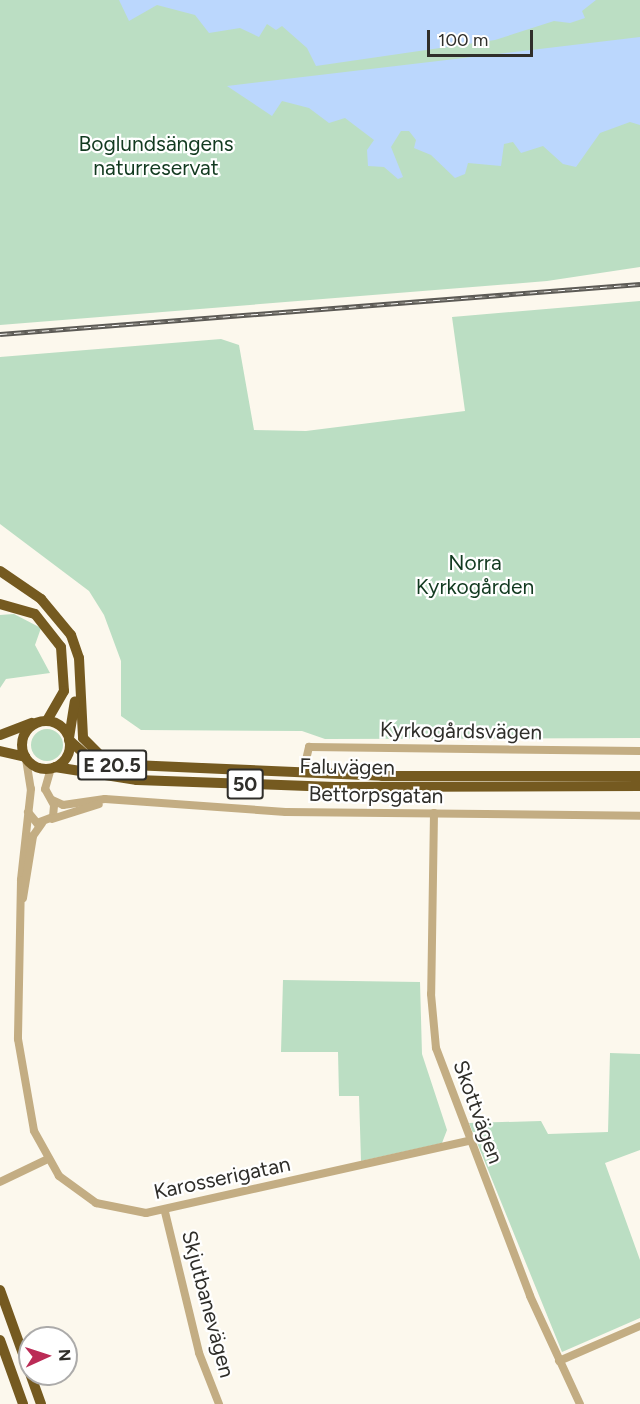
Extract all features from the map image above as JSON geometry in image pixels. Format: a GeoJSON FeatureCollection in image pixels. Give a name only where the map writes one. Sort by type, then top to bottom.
{"type":"FeatureCollection","features":[{"type":"Feature","properties":{"kind":"highway","name":"50"},"geometry":{"type":"LineString","coordinates":[[0,571],[62,620],[77,651],[81,731],[90,751],[164,767]]}},
{"type":"Feature","properties":{"kind":"highway"},"geometry":{"type":"LineString","coordinates":[[0,604],[34,614],[61,647],[64,691],[43,721],[24,734],[26,758]]}},
{"type":"Feature","properties":{"kind":"highway","name":"50"},"geometry":{"type":"LineString","coordinates":[[53,767],[67,755],[79,683]]}},
{"type":"Feature","properties":{"kind":"highway"},"geometry":{"type":"LineString","coordinates":[[0,735],[43,721]]}},
{"type":"Feature","properties":{"kind":"highway","name":"E 20.5"},"geometry":{"type":"LineString","coordinates":[[43,721],[59,725],[69,739]]}},
{"type":"Feature","properties":{"kind":"highway","name":"Faluvägen"},"geometry":{"type":"LineString","coordinates":[[69,739],[102,763],[303,773],[436,783]]}},
{"type":"Feature","properties":{"kind":"highway","name":"E 20.5"},"geometry":{"type":"LineString","coordinates":[[0,751],[53,767]]}},
{"type":"Feature","properties":{"kind":"highway","name":"Faluvägen"},"geometry":{"type":"LineString","coordinates":[[53,767],[149,780],[640,786]]}},
{"type":"Feature","properties":{"kind":"highway","name":"Faluvägen"},"geometry":{"type":"LineString","coordinates":[[449,783],[640,776]]}},
{"type":"Feature","properties":{"kind":"highway"},"geometry":{"type":"LineString","coordinates":[[0,1290],[40,1404]]}},
{"type":"Feature","properties":{"kind":"highway"},"geometry":{"type":"LineString","coordinates":[[0,1340],[23,1404]]}},
{"type":"Feature","properties":{"kind":"street","name":"Kyrkogårdsvägen"},"geometry":{"type":"LineString","coordinates":[[303,773],[309,747],[640,751]]}},
{"type":"Feature","properties":{"kind":"street","name":"Karosserigatan"},"geometry":{"type":"LineString","coordinates":[[26,758],[31,784],[22,899],[18,1039],[34,1131],[46,1160],[96,1203],[118,1210],[165,1212],[468,1141]]}},
{"type":"Feature","properties":{"kind":"street"},"geometry":{"type":"LineString","coordinates":[[28,810],[31,820],[42,823],[52,819],[52,800],[45,789],[53,767]]}},
{"type":"Feature","properties":{"kind":"street","name":"Bettorpsgatan"},"geometry":{"type":"LineString","coordinates":[[52,800],[65,806],[113,801],[434,813],[640,816]]}},
{"type":"Feature","properties":{"kind":"street","name":"Bettorpsgatan"},"geometry":{"type":"LineString","coordinates":[[52,819],[113,801]]}},
{"type":"Feature","properties":{"kind":"street","name":"Skottvägen"},"geometry":{"type":"LineString","coordinates":[[434,813],[431,1016],[439,1058],[468,1141],[559,1362],[580,1404]]}},
{"type":"Feature","properties":{"kind":"street","name":"Karosserigatan"},"geometry":{"type":"LineString","coordinates":[[22,899],[33,836],[42,823]]}},
{"type":"Feature","properties":{"kind":"street"},"geometry":{"type":"LineString","coordinates":[[0,1182],[46,1160]]}},
{"type":"Feature","properties":{"kind":"street","name":"Skjutbanevägen"},"geometry":{"type":"LineString","coordinates":[[165,1212],[199,1353],[219,1404]]}},
{"type":"Feature","properties":{"kind":"street"},"geometry":{"type":"LineString","coordinates":[[559,1362],[640,1326]]}},
{"type":"Feature","properties":{"kind":"green space","name":"Boglundsängens naturreservat"},"geometry":{"type":"Polygon","coordinates":[[[0,0],[640,0],[640,267],[547,281],[0,325],[0,0]]]}},
{"type":"Feature","properties":{"kind":"green space","name":"Norra Kyrkogården"},"geometry":{"type":"Polygon","coordinates":[[[640,301],[640,738],[325,739],[302,731],[141,730],[121,716],[121,661],[104,615],[89,591],[0,524],[0,357],[221,339],[239,345],[254,430],[306,431],[465,411],[452,317],[640,301]]]}},
{"type":"Feature","properties":{"kind":"green space"},"geometry":{"type":"Polygon","coordinates":[[[14,614],[41,628],[35,645],[50,673],[6,679],[0,688],[0,615],[14,614]]]}},
{"type":"Feature","properties":{"kind":"green space"},"geometry":{"type":"Polygon","coordinates":[[[47,729],[58,734],[63,745],[58,756],[47,761],[36,756],[31,745],[36,734],[47,729]]]}},
{"type":"Feature","properties":{"kind":"green space"},"geometry":{"type":"Polygon","coordinates":[[[283,980],[420,982],[422,1054],[447,1130],[442,1143],[361,1161],[359,1096],[339,1096],[338,1052],[281,1052],[283,980]]]}},
{"type":"Feature","properties":{"kind":"green space"},"geometry":{"type":"Polygon","coordinates":[[[610,1053],[640,1054],[640,1150],[605,1163],[640,1260],[640,1318],[562,1352],[469,1123],[541,1121],[548,1134],[608,1132],[610,1053]]]}},
{"type":"Feature","properties":{"kind":"water"},"geometry":{"type":"Polygon","coordinates":[[[119,0],[596,0],[582,11],[585,18],[570,23],[554,21],[495,40],[316,66],[307,48],[282,26],[276,30],[267,24],[259,37],[240,28],[209,33],[195,15],[157,5],[129,21],[119,0]]]}},
{"type":"Feature","properties":{"kind":"water"},"geometry":{"type":"Polygon","coordinates":[[[640,37],[640,125],[630,122],[600,133],[576,167],[563,164],[543,146],[521,153],[513,142],[504,144],[501,166],[468,163],[465,174],[455,178],[431,155],[414,148],[416,140],[409,131],[401,131],[391,147],[403,177],[398,179],[384,167],[368,166],[367,150],[374,140],[345,118],[329,123],[309,108],[282,101],[272,116],[227,86],[640,37]]]}},
{"type":"Feature","properties":{"kind":"railway"},"geometry":{"type":"LineString","coordinates":[[0,334],[640,284]]}}]}
